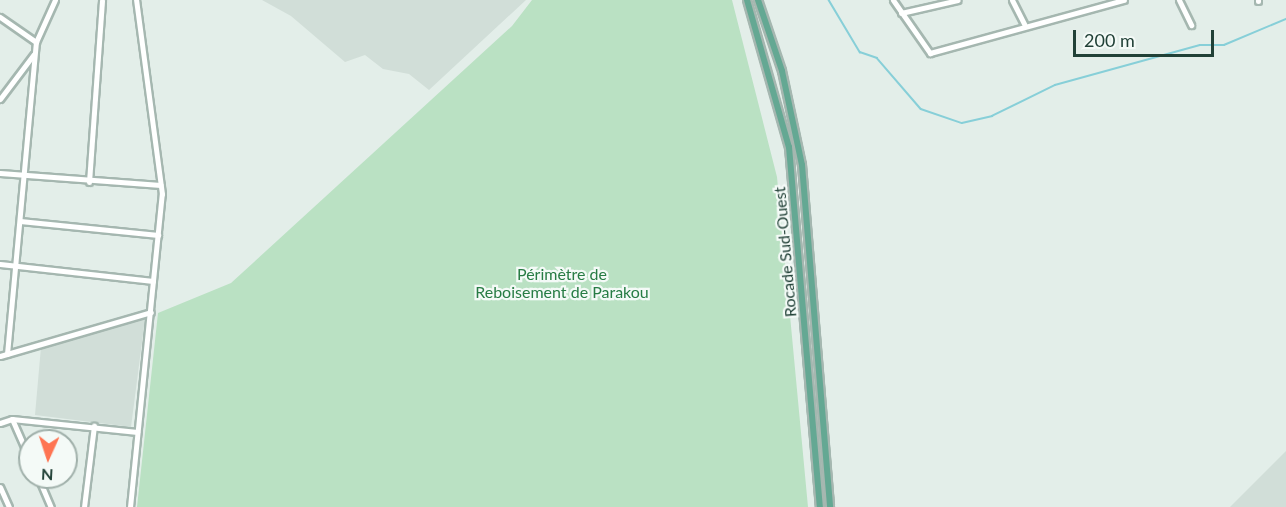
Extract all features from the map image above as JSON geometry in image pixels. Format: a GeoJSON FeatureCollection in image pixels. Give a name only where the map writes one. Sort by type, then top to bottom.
{"type":"FeatureCollection","features":[{"type":"Feature","properties":{"kind":"main road","name":"Rocade Sud-Ouest"},"geometry":{"type":"LineString","coordinates":[[747,0],[789,147],[820,507]]}},
{"type":"Feature","properties":{"kind":"main road","name":"Rocade Sud-Ouest"},"geometry":{"type":"LineString","coordinates":[[758,0],[782,71],[802,165],[830,507]]}},
{"type":"Feature","properties":{"kind":"street"},"geometry":{"type":"LineString","coordinates":[[8,354],[34,52],[36,42],[55,0]]}},
{"type":"Feature","properties":{"kind":"street"},"geometry":{"type":"LineString","coordinates":[[89,182],[102,0]]}},
{"type":"Feature","properties":{"kind":"street"},"geometry":{"type":"LineString","coordinates":[[130,507],[151,312],[161,185],[136,0]]}},
{"type":"Feature","properties":{"kind":"street"},"geometry":{"type":"LineString","coordinates":[[893,0],[930,53],[1024,24],[1125,0]]}},
{"type":"Feature","properties":{"kind":"street"},"geometry":{"type":"LineString","coordinates":[[901,13],[958,0]]}},
{"type":"Feature","properties":{"kind":"street"},"geometry":{"type":"LineString","coordinates":[[1012,0],[1024,24]]}},
{"type":"Feature","properties":{"kind":"street"},"geometry":{"type":"LineString","coordinates":[[1179,0],[1191,25]]}},
{"type":"Feature","properties":{"kind":"street"},"geometry":{"type":"LineString","coordinates":[[0,17],[36,42]]}},
{"type":"Feature","properties":{"kind":"street"},"geometry":{"type":"LineString","coordinates":[[0,99],[34,52]]}},
{"type":"Feature","properties":{"kind":"street"},"geometry":{"type":"LineString","coordinates":[[0,172],[89,182],[161,185]]}},
{"type":"Feature","properties":{"kind":"street"},"geometry":{"type":"LineString","coordinates":[[20,221],[158,236]]}},
{"type":"Feature","properties":{"kind":"street"},"geometry":{"type":"LineString","coordinates":[[0,264],[153,281]]}},
{"type":"Feature","properties":{"kind":"street"},"geometry":{"type":"LineString","coordinates":[[0,356],[151,312]]}},
{"type":"Feature","properties":{"kind":"street"},"geometry":{"type":"LineString","coordinates":[[0,423],[12,419],[137,432]]}},
{"type":"Feature","properties":{"kind":"street"},"geometry":{"type":"LineString","coordinates":[[12,419],[18,433]]}},
{"type":"Feature","properties":{"kind":"street"},"geometry":{"type":"LineString","coordinates":[[84,507],[94,426]]}},
{"type":"Feature","properties":{"kind":"street"},"geometry":{"type":"LineString","coordinates":[[0,487],[9,507]]}},
{"type":"Feature","properties":{"kind":"street"},"geometry":{"type":"LineString","coordinates":[[43,489],[51,507]]}},
{"type":"Feature","properties":{"kind":"shaded area"},"geometry":{"type":"Polygon","coordinates":[[[262,0],[526,0],[429,90],[409,74],[383,69],[365,55],[345,62],[291,16],[262,0]]]}},
{"type":"Feature","properties":{"kind":"shaded area"},"geometry":{"type":"Polygon","coordinates":[[[145,319],[131,427],[35,415],[41,347],[145,319]]]}},
{"type":"Feature","properties":{"kind":"shaded area"},"geometry":{"type":"Polygon","coordinates":[[[1286,451],[1286,507],[1230,507],[1286,451]]]}},
{"type":"Feature","properties":{"kind":"green space","name":"Périmètre de Reboisement de Parakou"},"geometry":{"type":"Polygon","coordinates":[[[532,0],[732,0],[777,177],[808,507],[137,507],[158,313],[231,283],[512,26],[532,0]]]}},
{"type":"Feature","properties":{"kind":"waterway"},"geometry":{"type":"LineString","coordinates":[[829,0],[860,52],[877,58],[921,109],[962,123],[992,116],[1055,85],[1200,45],[1224,45],[1286,19]]}}]}
